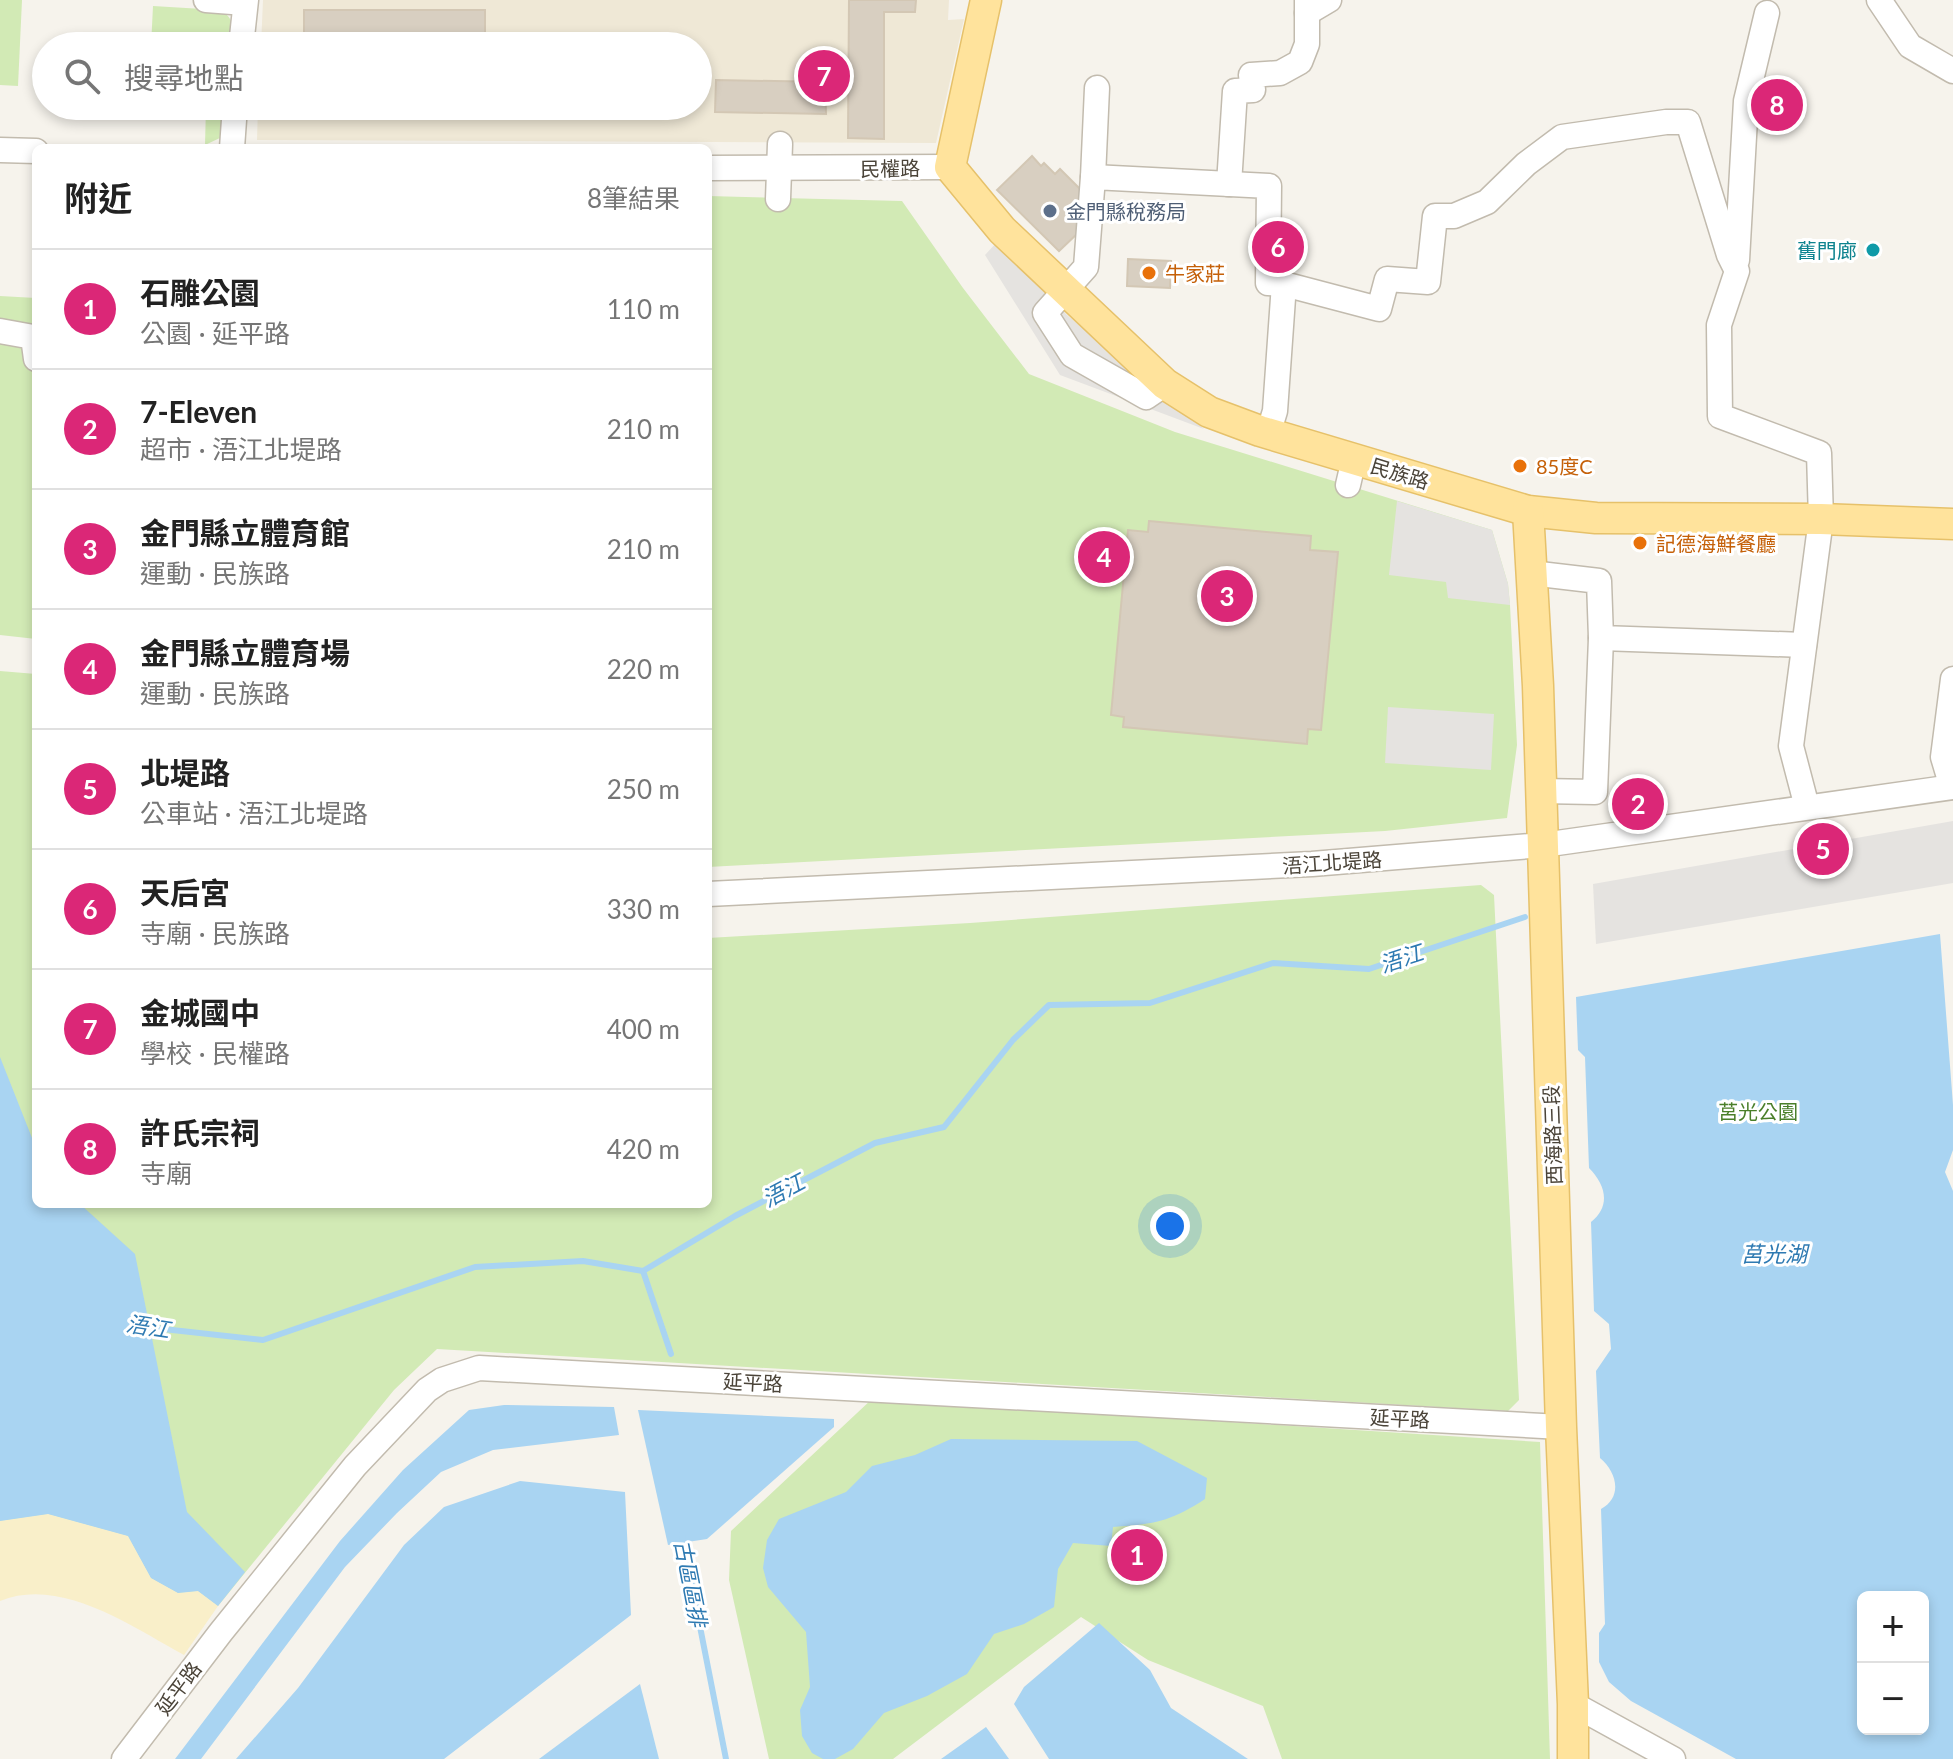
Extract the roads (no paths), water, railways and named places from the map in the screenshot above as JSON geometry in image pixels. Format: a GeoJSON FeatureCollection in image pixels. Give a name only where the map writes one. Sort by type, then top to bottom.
{"type":"FeatureCollection","features":[{"type":"Feature","properties":{"kind":"main road","name":"民權路"},"geometry":{"type":"LineString","coordinates":[[950,167],[986,0]]}},
{"type":"Feature","properties":{"kind":"main road","name":"民族路"},"geometry":{"type":"LineString","coordinates":[[950,167],[1002,230],[1165,384],[1209,412],[1268,434],[1351,472],[1528,511],[1596,518],[1821,519],[1953,524]]}},
{"type":"Feature","properties":{"kind":"main road","name":"西海路三段"},"geometry":{"type":"LineString","coordinates":[[1528,511],[1543,845],[1573,1759]]}},
{"type":"Feature","properties":{"kind":"street"},"geometry":{"type":"LineString","coordinates":[[206,0],[245,1],[242,32]]}},
{"type":"Feature","properties":{"kind":"street"},"geometry":{"type":"LineString","coordinates":[[1229,184],[1235,91],[1253,90],[1251,75],[1280,73],[1300,62],[1307,44],[1307,6],[1329,0]]}},
{"type":"Feature","properties":{"kind":"street"},"geometry":{"type":"LineString","coordinates":[[1879,0],[1910,46],[1953,71]]}},
{"type":"Feature","properties":{"kind":"street"},"geometry":{"type":"LineString","coordinates":[[1767,13],[1746,101],[1737,271],[1719,325],[1720,416],[1819,453],[1821,519],[1791,746],[1807,807]]}},
{"type":"Feature","properties":{"kind":"street"},"geometry":{"type":"LineString","coordinates":[[1097,88],[1086,267],[1045,313],[1072,355],[1146,397],[1165,384]]}},
{"type":"Feature","properties":{"kind":"street"},"geometry":{"type":"LineString","coordinates":[[232,144],[234,120]]}},
{"type":"Feature","properties":{"kind":"street"},"geometry":{"type":"LineString","coordinates":[[1093,177],[1269,186],[1268,283],[1284,284],[1379,309],[1387,279],[1428,282],[1435,216],[1454,216],[1487,202],[1526,164],[1562,137],[1666,122],[1688,122],[1729,255],[1737,271]]}},
{"type":"Feature","properties":{"kind":"street"},"geometry":{"type":"LineString","coordinates":[[778,199],[780,144]]}},
{"type":"Feature","properties":{"kind":"street"},"geometry":{"type":"LineString","coordinates":[[0,150],[32,151]]}},
{"type":"Feature","properties":{"kind":"street","name":"民權路"},"geometry":{"type":"LineString","coordinates":[[712,168],[950,167]]}},
{"type":"Feature","properties":{"kind":"street"},"geometry":{"type":"LineString","coordinates":[[1268,434],[1275,411],[1284,284]]}},
{"type":"Feature","properties":{"kind":"street"},"geometry":{"type":"LineString","coordinates":[[0,331],[32,337]]}},
{"type":"Feature","properties":{"kind":"street"},"geometry":{"type":"LineString","coordinates":[[1531,573],[1599,581],[1601,638],[1595,792],[1541,791]]}},
{"type":"Feature","properties":{"kind":"street"},"geometry":{"type":"LineString","coordinates":[[1601,638],[1804,645]]}},
{"type":"Feature","properties":{"kind":"street"},"geometry":{"type":"LineString","coordinates":[[1953,679],[1943,757],[1953,787]]}},
{"type":"Feature","properties":{"kind":"street","name":"浯江北堤路"},"geometry":{"type":"LineString","coordinates":[[712,894],[1312,864],[1543,845],[1953,787]]}},
{"type":"Feature","properties":{"kind":"street","name":"延平路"},"geometry":{"type":"LineString","coordinates":[[124,1759],[221,1632],[355,1466],[427,1390],[442,1380],[479,1368],[1561,1427]]}},
{"type":"Feature","properties":{"kind":"street"},"geometry":{"type":"LineString","coordinates":[[1573,1704],[1673,1759]]}},
{"type":"Feature","properties":{"kind":"water","name":"莒光湖"},"geometry":{"type":"Polygon","coordinates":[[[1940,934],[1953,1105],[1953,1150],[1945,1172],[1953,1191],[1953,1759],[1736,1759],[1631,1701],[1609,1682],[1599,1662],[1599,1633],[1605,1624],[1601,1509],[1613,1498],[1615,1484],[1610,1470],[1600,1458],[1596,1371],[1611,1349],[1609,1324],[1594,1311],[1591,1222],[1602,1209],[1604,1195],[1599,1181],[1589,1168],[1585,1057],[1578,1050],[1576,997],[1940,934]]]}},
{"type":"Feature","properties":{"kind":"water"},"geometry":{"type":"Polygon","coordinates":[[[0,1057],[32,1138],[32,1208],[84,1208],[135,1254],[187,1512],[245,1572],[218,1606],[198,1591],[178,1593],[151,1578],[128,1536],[48,1514],[0,1521],[0,1057]]]}},
{"type":"Feature","properties":{"kind":"water"},"geometry":{"type":"Polygon","coordinates":[[[504,1405],[614,1407],[619,1435],[493,1450],[441,1472],[345,1567],[201,1759],[175,1759],[340,1541],[403,1470],[469,1410],[504,1405]]]}},
{"type":"Feature","properties":{"kind":"water"},"geometry":{"type":"Polygon","coordinates":[[[638,1410],[834,1419],[834,1427],[707,1539],[668,1545],[638,1410]]]}},
{"type":"Feature","properties":{"kind":"water"},"geometry":{"type":"Polygon","coordinates":[[[951,1439],[1137,1441],[1207,1478],[1205,1499],[1182,1513],[1161,1520],[1113,1527],[1111,1546],[1073,1543],[1058,1569],[1054,1607],[1024,1624],[994,1634],[967,1674],[927,1696],[884,1713],[853,1749],[835,1759],[823,1759],[812,1753],[802,1736],[800,1710],[810,1687],[806,1632],[768,1587],[763,1568],[767,1540],[779,1519],[846,1492],[872,1466],[915,1455],[951,1439]]]}},
{"type":"Feature","properties":{"kind":"water"},"geometry":{"type":"Polygon","coordinates":[[[520,1481],[625,1492],[631,1615],[444,1759],[236,1759],[298,1688],[404,1545],[444,1507],[520,1481]]]}},
{"type":"Feature","properties":{"kind":"water"},"geometry":{"type":"Polygon","coordinates":[[[1099,1623],[1150,1670],[1171,1708],[1248,1759],[1049,1759],[1014,1704],[1024,1687],[1099,1623]]]}},
{"type":"Feature","properties":{"kind":"water"},"geometry":{"type":"Polygon","coordinates":[[[640,1684],[659,1759],[539,1759],[640,1684]]]}},
{"type":"Feature","properties":{"kind":"water"},"geometry":{"type":"Polygon","coordinates":[[[986,1727],[1009,1759],[941,1759],[986,1727]]]}},
{"type":"Feature","properties":{"kind":"waterway","name":"浯江"},"geometry":{"type":"LineString","coordinates":[[145,1327],[263,1340],[475,1267],[583,1261],[643,1271],[735,1216],[875,1143],[944,1127],[1013,1040],[1049,1005],[1150,1003],[1273,963],[1369,969],[1525,917]]}},
{"type":"Feature","properties":{"kind":"waterway","name":"古區區排"},"geometry":{"type":"LineString","coordinates":[[643,1271],[671,1354]]}},
{"type":"Feature","properties":{"kind":"waterway","name":"古區區排"},"geometry":{"type":"LineString","coordinates":[[682,1535],[726,1759]]}},
{"type":"Feature","properties":{"kind":"place","name":"金城國中"},"geometry":{"type":"Point","coordinates":[824,76]}},
{"type":"Feature","properties":{"kind":"place","name":"許氏宗祠"},"geometry":{"type":"Point","coordinates":[1777,105]}},
{"type":"Feature","properties":{"kind":"place","name":"金門縣稅務局"},"geometry":{"type":"Point","coordinates":[1050,211]}},
{"type":"Feature","properties":{"kind":"place","name":"天后宮"},"geometry":{"type":"Point","coordinates":[1278,247]}},
{"type":"Feature","properties":{"kind":"place","name":"舊門廊"},"geometry":{"type":"Point","coordinates":[1873,250]}},
{"type":"Feature","properties":{"kind":"place","name":"牛家莊"},"geometry":{"type":"Point","coordinates":[1149,273]}},
{"type":"Feature","properties":{"kind":"place","name":"85度C"},"geometry":{"type":"Point","coordinates":[1520,466]}},
{"type":"Feature","properties":{"kind":"place","name":"記德海鮮餐廳"},"geometry":{"type":"Point","coordinates":[1640,543]}},
{"type":"Feature","properties":{"kind":"place","name":"金門縣立體育場"},"geometry":{"type":"Point","coordinates":[1104,557]}},
{"type":"Feature","properties":{"kind":"place","name":"金門縣立體育館"},"geometry":{"type":"Point","coordinates":[1227,596]}},
{"type":"Feature","properties":{"kind":"place","name":"7-Eleven"},"geometry":{"type":"Point","coordinates":[1638,804]}},
{"type":"Feature","properties":{"kind":"place","name":"北堤路"},"geometry":{"type":"Point","coordinates":[1823,849]}},
{"type":"Feature","properties":{"kind":"place","name":"石雕公園"},"geometry":{"type":"Point","coordinates":[1137,1555]}},
{"type":"Feature","properties":{"kind":"park label","name":"莒光公園"},"geometry":{"type":"Point","coordinates":[1758,1111]}}]}
